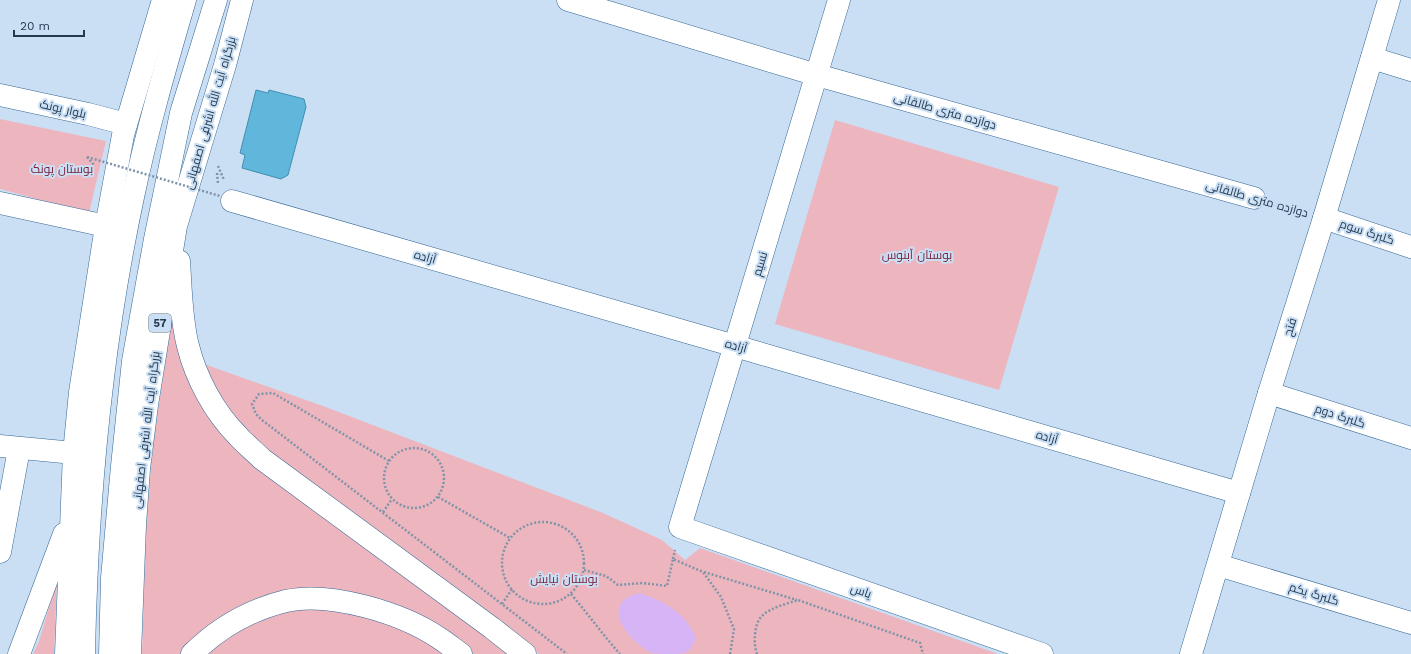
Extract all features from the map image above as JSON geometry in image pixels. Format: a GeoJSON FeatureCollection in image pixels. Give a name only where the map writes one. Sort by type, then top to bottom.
{"type":"FeatureCollection","features":[{"type":"Feature","properties":{"kind":"main road"},"geometry":{"type":"LineString","coordinates":[[66,654],[74,453],[80,392],[106,226],[126,124],[163,0]]}},
{"type":"Feature","properties":{"kind":"main road"},"geometry":{"type":"LineString","coordinates":[[84,654],[86,577],[94,470],[109,332],[132,197],[156,97],[185,0]]}},
{"type":"Feature","properties":{"kind":"main road"},"geometry":{"type":"LineString","coordinates":[[110,654],[112,578],[133,361],[155,239],[181,113],[216,0]]}},
{"type":"Feature","properties":{"kind":"main road","name":"بزرگراه آیت الله اشرفی اصفهانی"},"geometry":{"type":"LineString","coordinates":[[130,654],[139,469],[147,405],[176,226],[225,65],[242,0]]}},
{"type":"Feature","properties":{"kind":"main road","name":"دوازده متری طالقانی"},"geometry":{"type":"LineString","coordinates":[[568,0],[817,75],[1254,198]]}},
{"type":"Feature","properties":{"kind":"main road","name":"نسیم"},"geometry":{"type":"LineString","coordinates":[[680,527],[839,0]]}},
{"type":"Feature","properties":{"kind":"main road","name":"فتح"},"geometry":{"type":"LineString","coordinates":[[1191,654],[1389,0]]}},
{"type":"Feature","properties":{"kind":"main road"},"geometry":{"type":"LineString","coordinates":[[1372,58],[1411,70]]}},
{"type":"Feature","properties":{"kind":"main road","name":"بلوار پونک"},"geometry":{"type":"LineString","coordinates":[[0,95],[88,114],[126,124]]}},
{"type":"Feature","properties":{"kind":"main road","name":"آزاده"},"geometry":{"type":"LineString","coordinates":[[226,199],[1239,493]]}},
{"type":"Feature","properties":{"kind":"main road"},"geometry":{"type":"LineString","coordinates":[[0,203],[106,226]]}},
{"type":"Feature","properties":{"kind":"main road","name":"گلبرگ سوم"},"geometry":{"type":"LineString","coordinates":[[1324,218],[1411,247]]}},
{"type":"Feature","properties":{"kind":"main road"},"geometry":{"type":"LineString","coordinates":[[176,226],[183,314],[188,346],[198,375],[209,397],[223,419],[262,459],[526,654]]}},
{"type":"Feature","properties":{"kind":"main road","name":"گلبرگ دوم"},"geometry":{"type":"LineString","coordinates":[[1269,393],[1411,438]]}},
{"type":"Feature","properties":{"kind":"main road"},"geometry":{"type":"LineString","coordinates":[[0,552],[9,448],[74,453]]}},
{"type":"Feature","properties":{"kind":"main road"},"geometry":{"type":"LineString","coordinates":[[18,654],[72,514]]}},
{"type":"Feature","properties":{"kind":"main road","name":"یاس"},"geometry":{"type":"LineString","coordinates":[[680,527],[1042,654]]}},
{"type":"Feature","properties":{"kind":"main road","name":"گلبرگ یکم"},"geometry":{"type":"LineString","coordinates":[[1218,565],[1411,623]]}},
{"type":"Feature","properties":{"kind":"main road"},"geometry":{"type":"LineString","coordinates":[[192,654],[204,641],[221,628],[238,619],[287,601],[311,599],[337,601],[369,607],[404,620],[438,637],[461,654]]}},
{"type":"Feature","properties":{"kind":"path"},"geometry":{"type":"LineString","coordinates":[[87,157],[226,199]]}},
{"type":"Feature","properties":{"kind":"path"},"geometry":{"type":"LineString","coordinates":[[216,162],[226,199]]}},
{"type":"Feature","properties":{"kind":"path","name":"دوازده متری طالقانی"},"geometry":{"type":"LineString","coordinates":[[1254,198],[1324,218]]}},
{"type":"Feature","properties":{"kind":"path"},"geometry":{"type":"LineString","coordinates":[[389,461],[274,393],[259,394],[252,404],[256,414],[262,420],[567,654]]}},
{"type":"Feature","properties":{"kind":"path"},"geometry":{"type":"LineString","coordinates":[[404,449],[419,449],[432,454],[439,461],[445,479],[443,488],[438,497],[430,504],[411,508],[401,505],[392,499],[384,481],[385,470],[389,461],[404,449]]}},
{"type":"Feature","properties":{"kind":"path"},"geometry":{"type":"LineString","coordinates":[[438,497],[510,538]]}},
{"type":"Feature","properties":{"kind":"path"},"geometry":{"type":"LineString","coordinates":[[383,512],[392,499]]}},
{"type":"Feature","properties":{"kind":"path"},"geometry":{"type":"LineString","coordinates":[[546,522],[560,525],[571,532],[580,544],[584,557],[584,570],[579,583],[571,594],[562,600],[549,604],[535,603],[522,598],[512,589],[505,578],[502,564],[504,550],[510,538],[520,529],[532,523],[546,522]]}},
{"type":"Feature","properties":{"kind":"path"},"geometry":{"type":"LineString","coordinates":[[584,570],[606,576],[618,585],[643,582],[667,586],[673,559],[703,572],[798,600],[920,643],[923,654]]}},
{"type":"Feature","properties":{"kind":"path"},"geometry":{"type":"LineString","coordinates":[[703,572],[721,596],[734,629],[730,654]]}},
{"type":"Feature","properties":{"kind":"path"},"geometry":{"type":"LineString","coordinates":[[502,604],[512,589]]}},
{"type":"Feature","properties":{"kind":"path"},"geometry":{"type":"LineString","coordinates":[[571,594],[620,654]]}},
{"type":"Feature","properties":{"kind":"path"},"geometry":{"type":"LineString","coordinates":[[757,654],[755,649],[755,630],[761,615],[798,600]]}},
{"type":"Feature","properties":{"kind":"green space","name":"بوستان پونک"},"geometry":{"type":"Polygon","coordinates":[[[0,119],[106,141],[89,213],[0,189],[0,119]]]}},
{"type":"Feature","properties":{"kind":"green space","name":"بوستان آبنوس"},"geometry":{"type":"Polygon","coordinates":[[[835,120],[1059,187],[999,390],[775,324],[835,120]]]}},
{"type":"Feature","properties":{"kind":"green space"},"geometry":{"type":"Polygon","coordinates":[[[176,289],[206,406],[513,654],[474,654],[467,648],[317,591],[183,651],[180,654],[142,654],[146,526],[153,445],[176,289]]]}},
{"type":"Feature","properties":{"kind":"green space","name":"بوستان نیایش"},"geometry":{"type":"Polygon","coordinates":[[[201,363],[323,406],[603,513],[662,540],[685,560],[700,548],[998,654],[539,654],[386,540],[278,463],[236,425],[201,363]]]}},
{"type":"Feature","properties":{"kind":"green space"},"geometry":{"type":"Polygon","coordinates":[[[57,581],[54,654],[33,654],[39,641],[57,581]]]}},
{"type":"Feature","properties":{"kind":"green space"},"geometry":{"type":"Polygon","coordinates":[[[310,608],[337,609],[405,629],[446,654],[204,654],[247,624],[279,612],[310,608]]]}},
{"type":"Feature","properties":{"kind":"shaded area"},"geometry":{"type":"Polygon","coordinates":[[[640,593],[666,604],[686,621],[696,638],[692,647],[687,652],[680,654],[652,653],[643,648],[626,632],[621,622],[619,613],[620,605],[627,598],[640,593]]]}},
{"type":"Feature","properties":{"kind":"building"},"geometry":{"type":"Polygon","coordinates":[[[256,90],[268,93],[269,90],[304,99],[306,107],[288,175],[281,179],[242,168],[245,155],[240,153],[256,90]]]}}]}
